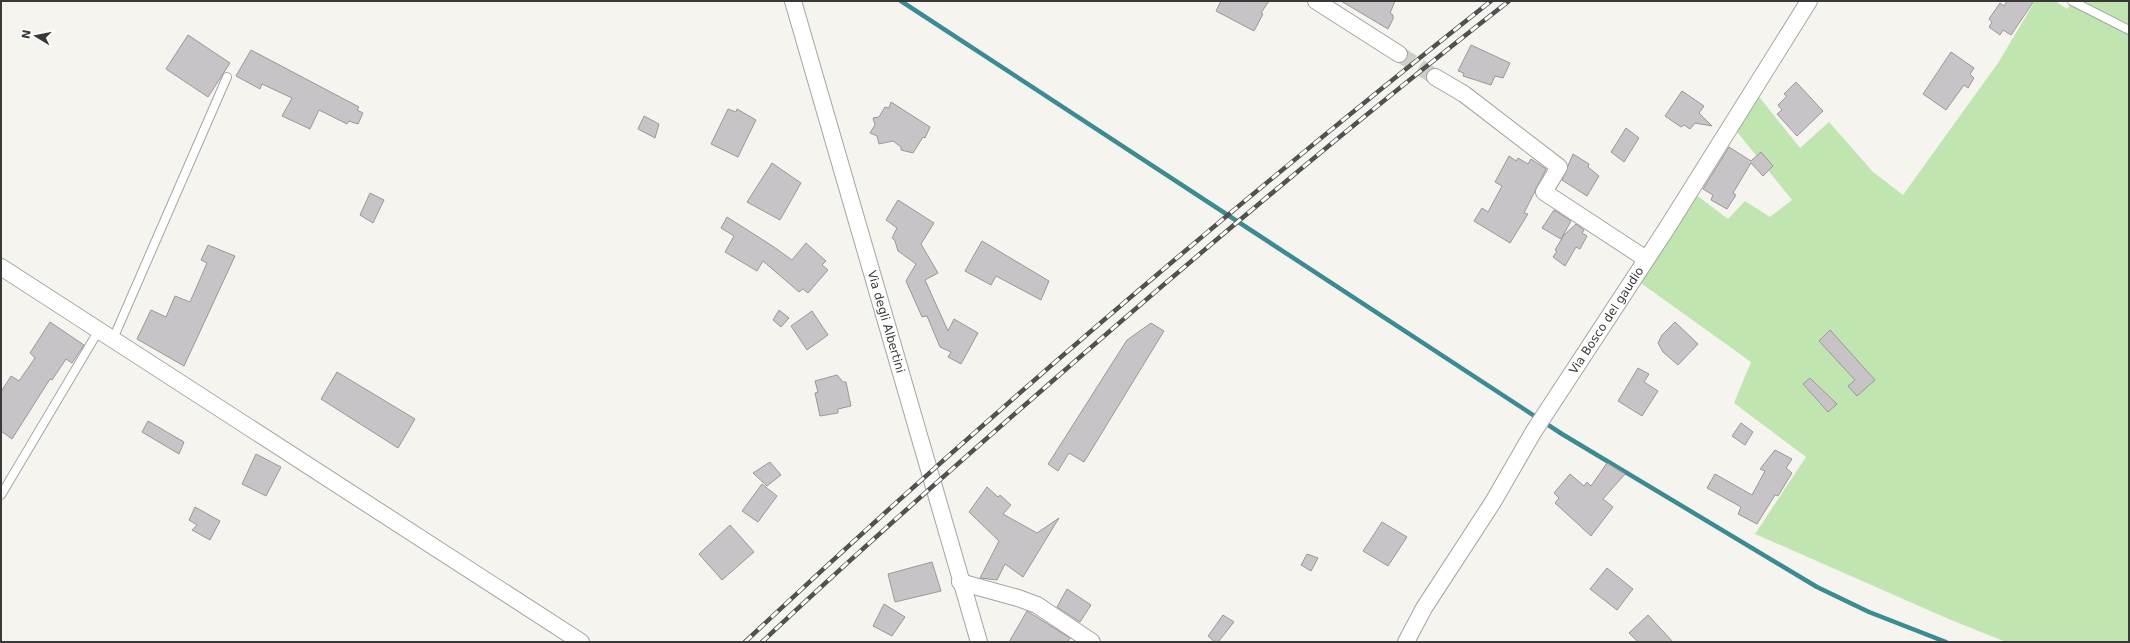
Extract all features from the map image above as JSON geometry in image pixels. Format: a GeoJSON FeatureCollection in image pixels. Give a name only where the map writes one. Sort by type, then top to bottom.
{"type":"FeatureCollection","features":[{"type":"Feature","properties":{"kind":"street","name":"Via degli Albertini"},"geometry":{"type":"LineString","coordinates":[[793,1],[960,582],[979,642]]}},
{"type":"Feature","properties":{"kind":"street"},"geometry":{"type":"LineString","coordinates":[[1316,1],[1399,54]]}},
{"type":"Feature","properties":{"kind":"street","name":"Via Bosco del gaudio"},"geometry":{"type":"LineString","coordinates":[[1406,642],[1424,608],[1493,502],[1574,368],[1646,259],[1809,1]]}},
{"type":"Feature","properties":{"kind":"street"},"geometry":{"type":"LineString","coordinates":[[1435,77],[1464,94],[1559,167],[1544,192],[1646,259]]}},
{"type":"Feature","properties":{"kind":"street"},"geometry":{"type":"LineString","coordinates":[[1,267],[581,642]]}},
{"type":"Feature","properties":{"kind":"street"},"geometry":{"type":"LineString","coordinates":[[960,582],[1018,598],[1037,605],[1092,642]]}},
{"type":"Feature","properties":{"kind":"lane"},"geometry":{"type":"LineString","coordinates":[[2072,1],[2129,30]]}},
{"type":"Feature","properties":{"kind":"lane"},"geometry":{"type":"LineString","coordinates":[[113,339],[227,77]]}},
{"type":"Feature","properties":{"kind":"lane"},"geometry":{"type":"LineString","coordinates":[[1,496],[99,330]]}},
{"type":"Feature","properties":{"kind":"green space"},"geometry":{"type":"Polygon","coordinates":[[[2035,1],[2055,1],[2067,9],[2073,1],[2129,1],[2129,642],[2006,642],[1951,620],[1755,534],[1806,457],[1734,403],[1751,362],[1638,281],[1695,194],[1728,219],[1745,201],[1770,217],[1792,200],[1734,128],[1756,93],[1800,148],[1829,122],[1873,172],[1903,195],[1998,63],[2035,1]]]}},
{"type":"Feature","properties":{"kind":"building"},"geometry":{"type":"Polygon","coordinates":[[[1221,1],[1269,1],[1261,13],[1263,14],[1254,31],[1216,11],[1221,1]]]}},
{"type":"Feature","properties":{"kind":"building"},"geometry":{"type":"Polygon","coordinates":[[[1341,1],[1395,1],[1390,13],[1393,15],[1393,19],[1388,29],[1341,1]]]}},
{"type":"Feature","properties":{"kind":"building"},"geometry":{"type":"Polygon","coordinates":[[[2007,1],[2034,1],[2011,35],[2003,30],[2000,35],[1989,27],[1992,22],[1989,19],[2000,3],[2004,6],[2007,1]]]}},
{"type":"Feature","properties":{"kind":"building"},"geometry":{"type":"Polygon","coordinates":[[[188,35],[230,63],[208,97],[166,69],[188,35]]]}},
{"type":"Feature","properties":{"kind":"building"},"geometry":{"type":"Polygon","coordinates":[[[1471,45],[1510,63],[1503,78],[1495,76],[1491,85],[1463,76],[1464,73],[1458,71],[1471,45]]]}},
{"type":"Feature","properties":{"kind":"building"},"geometry":{"type":"Polygon","coordinates":[[[251,50],[359,107],[357,110],[363,113],[358,124],[349,121],[347,124],[319,110],[310,129],[282,116],[292,98],[262,84],[260,89],[236,76],[251,50]]]}},
{"type":"Feature","properties":{"kind":"building"},"geometry":{"type":"Polygon","coordinates":[[[1951,52],[1974,68],[1970,74],[1974,78],[1968,88],[1964,85],[1946,110],[1923,94],[1951,52]]]}},
{"type":"Feature","properties":{"kind":"building"},"geometry":{"type":"Polygon","coordinates":[[[1796,82],[1823,111],[1797,136],[1777,114],[1782,110],[1778,105],[1787,96],[1784,94],[1796,82]]]}},
{"type":"Feature","properties":{"kind":"building"},"geometry":{"type":"Polygon","coordinates":[[[1682,91],[1704,106],[1699,113],[1712,126],[1695,123],[1690,129],[1684,125],[1681,127],[1665,116],[1682,91]]]}},
{"type":"Feature","properties":{"kind":"building"},"geometry":{"type":"Polygon","coordinates":[[[891,102],[930,127],[925,138],[923,137],[913,153],[901,150],[901,147],[893,141],[879,144],[877,136],[870,133],[875,125],[873,118],[879,117],[885,107],[889,108],[891,102]]]}},
{"type":"Feature","properties":{"kind":"building"},"geometry":{"type":"Polygon","coordinates":[[[728,109],[736,112],[737,109],[756,120],[738,157],[711,144],[728,109]]]}},
{"type":"Feature","properties":{"kind":"building"},"geometry":{"type":"Polygon","coordinates":[[[644,116],[659,124],[655,138],[638,129],[644,116]]]}},
{"type":"Feature","properties":{"kind":"building"},"geometry":{"type":"Polygon","coordinates":[[[1626,128],[1639,138],[1624,162],[1611,152],[1626,128]]]}},
{"type":"Feature","properties":{"kind":"building"},"geometry":{"type":"Polygon","coordinates":[[[1729,147],[1751,161],[1761,152],[1773,166],[1763,176],[1751,163],[1733,193],[1736,195],[1727,209],[1711,200],[1713,195],[1703,189],[1729,147]]]}},
{"type":"Feature","properties":{"kind":"building"},"geometry":{"type":"Polygon","coordinates":[[[1573,154],[1589,164],[1588,167],[1599,176],[1587,196],[1562,180],[1573,154]]]}},
{"type":"Feature","properties":{"kind":"building"},"geometry":{"type":"Polygon","coordinates":[[[1509,156],[1516,161],[1518,158],[1528,164],[1531,159],[1546,169],[1524,213],[1528,214],[1510,243],[1474,221],[1482,208],[1488,212],[1502,186],[1495,182],[1509,156]]]}},
{"type":"Feature","properties":{"kind":"building"},"geometry":{"type":"Polygon","coordinates":[[[772,163],[801,183],[780,220],[747,202],[772,163]]]}},
{"type":"Feature","properties":{"kind":"building"},"geometry":{"type":"Polygon","coordinates":[[[370,193],[384,200],[373,223],[360,215],[370,193]]]}},
{"type":"Feature","properties":{"kind":"building"},"geometry":{"type":"Polygon","coordinates":[[[898,200],[934,223],[921,244],[938,273],[925,280],[948,331],[954,319],[978,333],[961,364],[948,357],[951,352],[940,347],[927,316],[922,317],[906,281],[916,264],[898,251],[895,241],[892,238],[897,228],[886,220],[898,200]]]}},
{"type":"Feature","properties":{"kind":"building"},"geometry":{"type":"Polygon","coordinates":[[[1554,210],[1571,221],[1561,239],[1542,228],[1554,210]]]}},
{"type":"Feature","properties":{"kind":"building"},"geometry":{"type":"Polygon","coordinates":[[[727,217],[792,260],[806,243],[826,261],[822,265],[828,270],[808,293],[803,289],[799,292],[763,261],[757,271],[725,252],[734,236],[721,228],[727,217]]]}},
{"type":"Feature","properties":{"kind":"building"},"geometry":{"type":"Polygon","coordinates":[[[1576,224],[1584,230],[1582,233],[1587,236],[1580,249],[1576,247],[1565,266],[1553,257],[1557,251],[1555,250],[1564,235],[1576,224]]]}},
{"type":"Feature","properties":{"kind":"building"},"geometry":{"type":"Polygon","coordinates":[[[982,241],[1049,281],[1041,300],[996,276],[991,285],[965,271],[982,241]]]}},
{"type":"Feature","properties":{"kind":"building"},"geometry":{"type":"Polygon","coordinates":[[[208,245],[235,256],[184,366],[137,339],[151,310],[166,317],[175,296],[190,302],[207,263],[201,260],[208,245]]]}},
{"type":"Feature","properties":{"kind":"building"},"geometry":{"type":"Polygon","coordinates":[[[779,310],[789,318],[781,327],[773,320],[779,310]]]}},
{"type":"Feature","properties":{"kind":"building"},"geometry":{"type":"Polygon","coordinates":[[[812,311],[828,335],[807,350],[791,326],[812,311]]]}},
{"type":"Feature","properties":{"kind":"building"},"geometry":{"type":"Polygon","coordinates":[[[50,322],[84,345],[72,363],[66,359],[52,380],[50,379],[12,439],[1,431],[1,392],[11,376],[19,381],[35,358],[30,353],[50,322]]]}},
{"type":"Feature","properties":{"kind":"building"},"geometry":{"type":"Polygon","coordinates":[[[1675,322],[1698,344],[1678,365],[1663,352],[1658,343],[1662,335],[1675,322]]]}},
{"type":"Feature","properties":{"kind":"building"},"geometry":{"type":"Polygon","coordinates":[[[1151,323],[1164,331],[1084,462],[1069,453],[1058,471],[1048,464],[1127,340],[1151,323]]]}},
{"type":"Feature","properties":{"kind":"building"},"geometry":{"type":"Polygon","coordinates":[[[1830,330],[1875,380],[1857,396],[1848,386],[1855,380],[1819,341],[1830,330]]]}},
{"type":"Feature","properties":{"kind":"building"},"geometry":{"type":"Polygon","coordinates":[[[1638,368],[1649,374],[1644,382],[1658,391],[1642,416],[1618,401],[1638,368]]]}},
{"type":"Feature","properties":{"kind":"building"},"geometry":{"type":"Polygon","coordinates":[[[337,372],[415,419],[398,448],[321,399],[337,372]]]}},
{"type":"Feature","properties":{"kind":"building"},"geometry":{"type":"Polygon","coordinates":[[[837,375],[843,382],[846,382],[851,406],[838,409],[838,413],[820,416],[815,393],[818,392],[815,381],[837,375]]]}},
{"type":"Feature","properties":{"kind":"building"},"geometry":{"type":"Polygon","coordinates":[[[1810,378],[1837,404],[1828,412],[1803,384],[1810,378]]]}},
{"type":"Feature","properties":{"kind":"building"},"geometry":{"type":"Polygon","coordinates":[[[148,421],[184,442],[179,454],[142,432],[148,421]]]}},
{"type":"Feature","properties":{"kind":"building"},"geometry":{"type":"Polygon","coordinates":[[[1741,423],[1753,432],[1745,445],[1732,436],[1741,423]]]}},
{"type":"Feature","properties":{"kind":"building"},"geometry":{"type":"Polygon","coordinates":[[[1775,450],[1792,459],[1786,468],[1792,473],[1778,496],[1775,495],[1757,524],[1738,514],[1741,507],[1707,488],[1715,474],[1752,495],[1765,471],[1760,469],[1775,450]]]}},
{"type":"Feature","properties":{"kind":"building"},"geometry":{"type":"Polygon","coordinates":[[[256,454],[281,467],[266,496],[242,484],[256,454]]]}},
{"type":"Feature","properties":{"kind":"building"},"geometry":{"type":"Polygon","coordinates":[[[770,462],[781,475],[767,486],[753,473],[770,462]]]}},
{"type":"Feature","properties":{"kind":"building"},"geometry":{"type":"Polygon","coordinates":[[[1607,463],[1625,474],[1603,499],[1613,507],[1591,536],[1555,503],[1559,498],[1554,493],[1570,474],[1584,486],[1587,482],[1591,486],[1607,463]]]}},
{"type":"Feature","properties":{"kind":"building"},"geometry":{"type":"Polygon","coordinates":[[[762,484],[777,496],[758,522],[742,511],[762,484]]]}},
{"type":"Feature","properties":{"kind":"building"},"geometry":{"type":"Polygon","coordinates":[[[987,487],[998,497],[1000,495],[1011,505],[1003,514],[1037,533],[1059,518],[1023,577],[1005,564],[997,580],[980,578],[999,541],[969,512],[987,487]]]}},
{"type":"Feature","properties":{"kind":"building"},"geometry":{"type":"Polygon","coordinates":[[[195,507],[220,521],[210,540],[192,530],[197,525],[189,520],[195,507]]]}},
{"type":"Feature","properties":{"kind":"building"},"geometry":{"type":"Polygon","coordinates":[[[1382,522],[1407,537],[1388,566],[1363,551],[1382,522]]]}},
{"type":"Feature","properties":{"kind":"building"},"geometry":{"type":"Polygon","coordinates":[[[730,525],[754,552],[722,580],[699,554],[730,525]]]}},
{"type":"Feature","properties":{"kind":"building"},"geometry":{"type":"Polygon","coordinates":[[[1307,554],[1318,558],[1311,571],[1301,565],[1307,554]]]}},
{"type":"Feature","properties":{"kind":"building"},"geometry":{"type":"Polygon","coordinates":[[[932,562],[941,591],[895,602],[888,574],[932,562]]]}},
{"type":"Feature","properties":{"kind":"building"},"geometry":{"type":"Polygon","coordinates":[[[1607,568],[1633,589],[1617,610],[1590,589],[1607,568]]]}},
{"type":"Feature","properties":{"kind":"building"},"geometry":{"type":"Polygon","coordinates":[[[1067,589],[1091,605],[1080,622],[1057,607],[1067,589]]]}},
{"type":"Feature","properties":{"kind":"building"},"geometry":{"type":"Polygon","coordinates":[[[884,604],[905,617],[892,636],[873,626],[884,604]]]}},
{"type":"Feature","properties":{"kind":"building"},"geometry":{"type":"Polygon","coordinates":[[[1027,611],[1070,638],[1067,642],[1009,642],[1027,611]]]}},
{"type":"Feature","properties":{"kind":"building"},"geometry":{"type":"Polygon","coordinates":[[[1223,615],[1234,622],[1218,642],[1215,642],[1208,636],[1223,615]]]}},
{"type":"Feature","properties":{"kind":"building"},"geometry":{"type":"Polygon","coordinates":[[[1648,615],[1673,642],[1638,642],[1629,633],[1648,615]]]}},
{"type":"Feature","properties":{"kind":"waterway"},"geometry":{"type":"LineString","coordinates":[[901,1],[1562,434],[1817,587],[1869,612],[1946,642]]}},
{"type":"Feature","properties":{"kind":"tunnel"},"geometry":{"type":"LineString","coordinates":[[1399,54],[1435,77]]}},
{"type":"Feature","properties":{"kind":"railway"},"geometry":{"type":"LineString","coordinates":[[745,642],[926,476],[1111,314],[1205,234],[1491,1]]}},
{"type":"Feature","properties":{"kind":"railway"},"geometry":{"type":"LineString","coordinates":[[762,642],[935,484],[1156,291],[1331,144],[1509,1]]}}]}
